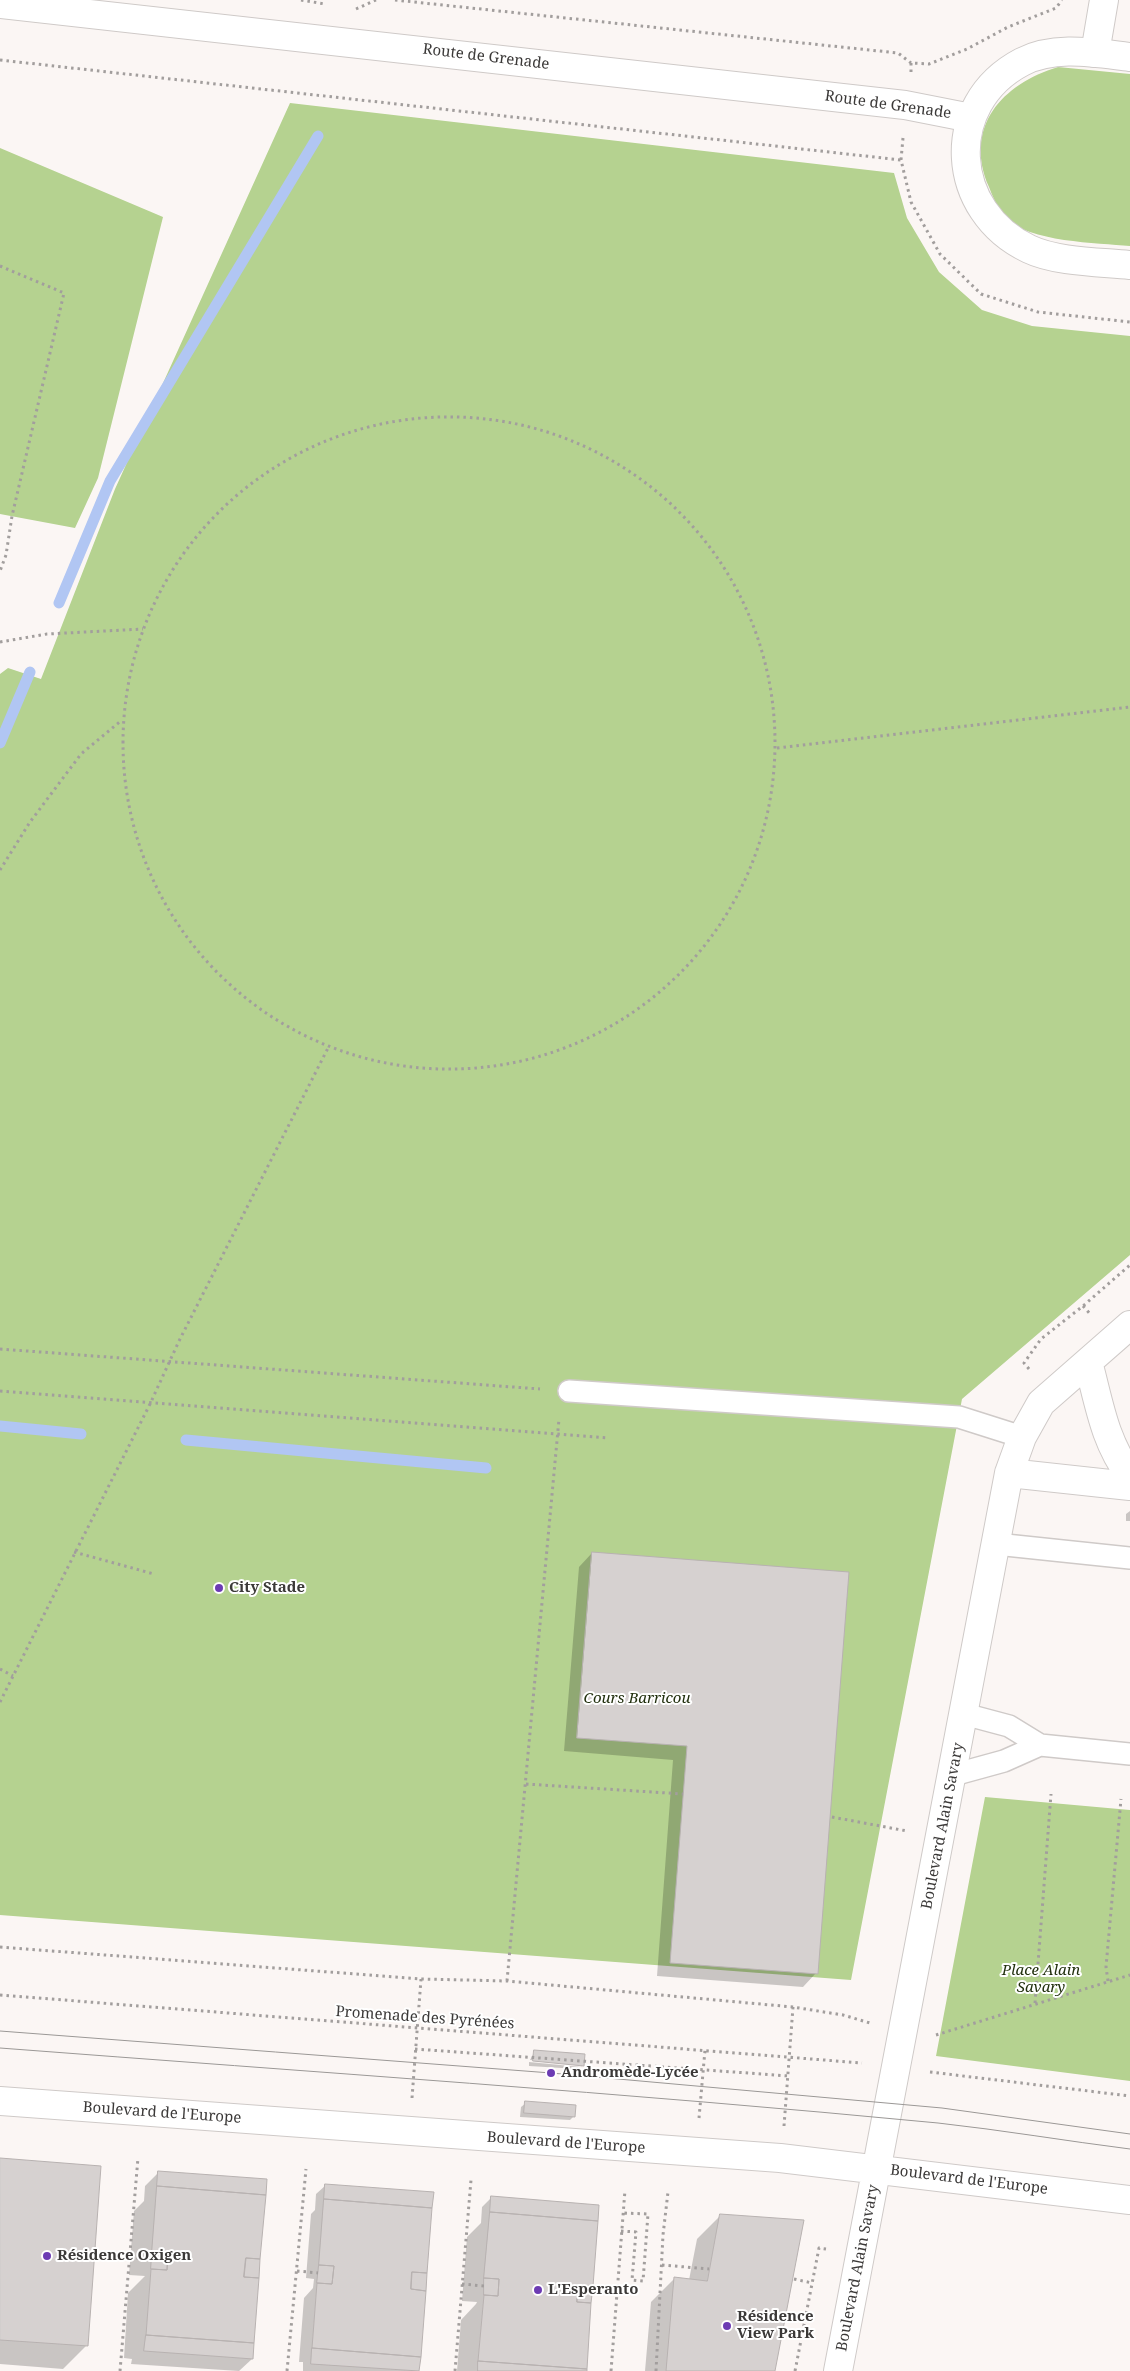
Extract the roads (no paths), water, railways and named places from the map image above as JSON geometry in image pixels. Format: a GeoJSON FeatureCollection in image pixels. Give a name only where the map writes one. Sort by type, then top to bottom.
{"type":"FeatureCollection","features":[{"type":"Feature","properties":{"kind":"street"},"geometry":{"type":"LineString","coordinates":[[1095,53],[1104,0]]}},
{"type":"Feature","properties":{"kind":"street","name":"Route de Grenade"},"geometry":{"type":"LineString","coordinates":[[0,4],[905,105],[971,118]]}},
{"type":"Feature","properties":{"kind":"street"},"geometry":{"type":"LineString","coordinates":[[1130,57],[1060,51],[1022,62],[1000,77],[983,96],[971,118],[965,142],[965,162],[970,186],[979,206],[1009,238],[1031,250],[1063,258],[1130,265]]}},
{"type":"Feature","properties":{"kind":"street","name":"Boulevard Alain Savary"},"geometry":{"type":"LineString","coordinates":[[838,2371],[1009,1473],[1022,1437],[1041,1404],[1130,1325]]}},
{"type":"Feature","properties":{"kind":"street"},"geometry":{"type":"LineString","coordinates":[[1088,1362],[1097,1406],[1107,1436],[1130,1475]]}},
{"type":"Feature","properties":{"kind":"street"},"geometry":{"type":"LineString","coordinates":[[1009,1473],[1130,1486]]}},
{"type":"Feature","properties":{"kind":"street","name":"Boulevard de l'Europe"},"geometry":{"type":"LineString","coordinates":[[0,2101],[780,2158],[878,2168],[1130,2200]]}},
{"type":"Feature","properties":{"kind":"lane"},"geometry":{"type":"LineString","coordinates":[[565,1391],[959,1418],[1022,1437]]}},
{"type":"Feature","properties":{"kind":"lane"},"geometry":{"type":"LineString","coordinates":[[996,1544],[1130,1558]]}},
{"type":"Feature","properties":{"kind":"lane"},"geometry":{"type":"LineString","coordinates":[[964,1714],[1009,1726],[1040,1745],[1130,1754]]}},
{"type":"Feature","properties":{"kind":"lane"},"geometry":{"type":"LineString","coordinates":[[953,1775],[1004,1761],[1040,1745]]}},
{"type":"Feature","properties":{"kind":"waterway"},"geometry":{"type":"LineString","coordinates":[[59,603],[110,481],[318,136]]}},
{"type":"Feature","properties":{"kind":"waterway"},"geometry":{"type":"LineString","coordinates":[[0,743],[30,672]]}},
{"type":"Feature","properties":{"kind":"waterway"},"geometry":{"type":"LineString","coordinates":[[0,1426],[81,1434]]}},
{"type":"Feature","properties":{"kind":"waterway"},"geometry":{"type":"LineString","coordinates":[[186,1440],[486,1468]]}},
{"type":"Feature","properties":{"kind":"tram line"},"geometry":{"type":"LineString","coordinates":[[0,2031],[551,2073],[942,2108],[1130,2134]]}},
{"type":"Feature","properties":{"kind":"tram line"},"geometry":{"type":"LineString","coordinates":[[0,2048],[469,2083],[821,2112],[938,2123],[1130,2149]]}},
{"type":"Feature","properties":{"kind":"place","name":"City Stade"},"geometry":{"type":"Point","coordinates":[219,1588]}},
{"type":"Feature","properties":{"kind":"place","name":"Andromède-Lycée"},"geometry":{"type":"Point","coordinates":[551,2073]}},
{"type":"Feature","properties":{"kind":"place","name":"Résidence Oxigen"},"geometry":{"type":"Point","coordinates":[47,2256]}},
{"type":"Feature","properties":{"kind":"place","name":"L'Esperanto"},"geometry":{"type":"Point","coordinates":[538,2290]}},
{"type":"Feature","properties":{"kind":"place","name":"Résidence View Park"},"geometry":{"type":"Point","coordinates":[727,2326]}},
{"type":"Feature","properties":{"kind":"park label","name":"Cours Barricou"},"geometry":{"type":"Point","coordinates":[637,1699]}},
{"type":"Feature","properties":{"kind":"park label","name":"Place Alain Savary"},"geometry":{"type":"Point","coordinates":[1041,1980]}}]}
